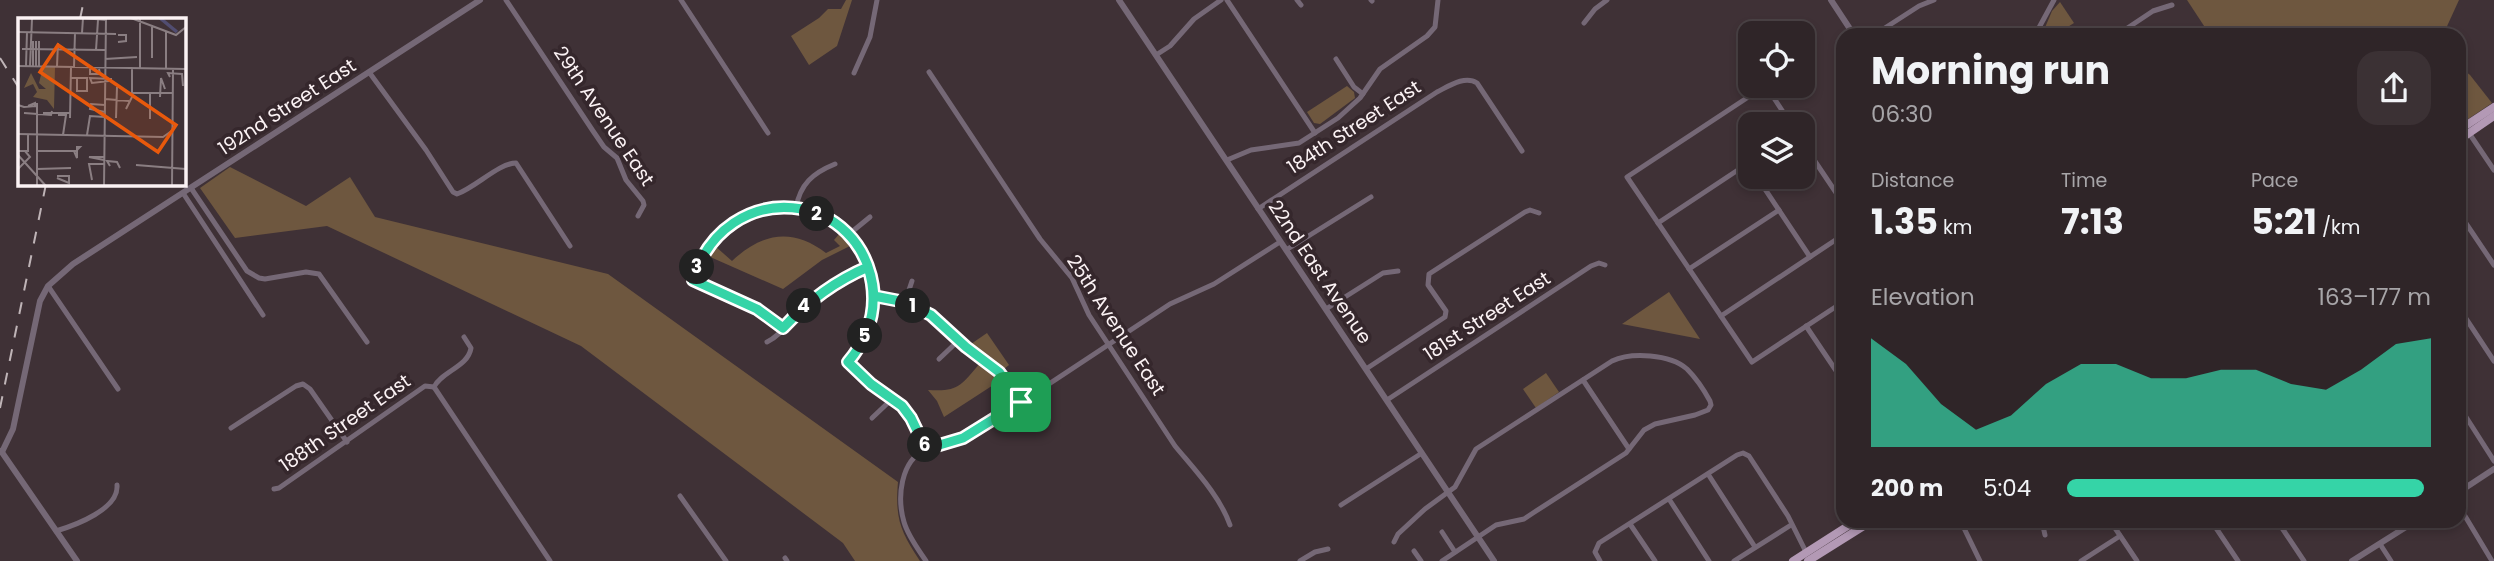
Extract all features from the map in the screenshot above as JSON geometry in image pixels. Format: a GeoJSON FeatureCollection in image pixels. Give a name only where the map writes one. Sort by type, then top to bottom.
{"type":"FeatureCollection","features":[{"type":"Feature","properties":{"kind":"main road"},"geometry":{"type":"LineString","coordinates":[[2466,125],[2494,107]]}},
{"type":"Feature","properties":{"kind":"main road"},"geometry":{"type":"LineString","coordinates":[[2466,135],[2494,116]]}},
{"type":"Feature","properties":{"kind":"main road"},"geometry":{"type":"LineString","coordinates":[[1801,561],[1845,528]]}},
{"type":"Feature","properties":{"kind":"main road"},"geometry":{"type":"LineString","coordinates":[[1822,552],[1825,546],[1850,528]]}},
{"type":"Feature","properties":{"kind":"main road"},"geometry":{"type":"LineString","coordinates":[[1793,561],[1822,552],[1860,528]]}},
{"type":"Feature","properties":{"kind":"street","name":"192nd Street East"},"geometry":{"type":"LineString","coordinates":[[1,450],[13,429],[37,312],[48,286],[73,264],[480,0]]}},
{"type":"Feature","properties":{"kind":"street","name":"29th Avenue East"},"geometry":{"type":"LineString","coordinates":[[506,0],[599,139],[617,158],[626,180],[643,201],[644,205],[638,216]]}},
{"type":"Feature","properties":{"kind":"street"},"geometry":{"type":"LineString","coordinates":[[681,0],[768,133]]}},
{"type":"Feature","properties":{"kind":"street"},"geometry":{"type":"LineString","coordinates":[[854,73],[870,37],[877,0]]}},
{"type":"Feature","properties":{"kind":"street","name":"22nd East Avenue"},"geometry":{"type":"LineString","coordinates":[[1119,0],[1494,561]]}},
{"type":"Feature","properties":{"kind":"street"},"geometry":{"type":"LineString","coordinates":[[1156,55],[1170,46],[1194,19],[1221,0]]}},
{"type":"Feature","properties":{"kind":"street"},"geometry":{"type":"LineString","coordinates":[[1227,0],[1315,133]]}},
{"type":"Feature","properties":{"kind":"street"},"geometry":{"type":"LineString","coordinates":[[1227,160],[1251,150],[1292,146],[1350,108],[1380,69],[1427,36],[1435,27],[1438,0]]}},
{"type":"Feature","properties":{"kind":"street"},"geometry":{"type":"LineString","coordinates":[[1584,23],[1595,9],[1607,0]]}},
{"type":"Feature","properties":{"kind":"street"},"geometry":{"type":"LineString","coordinates":[[1831,0],[1849,28]]}},
{"type":"Feature","properties":{"kind":"street"},"geometry":{"type":"LineString","coordinates":[[1885,28],[1919,6],[1934,0]]}},
{"type":"Feature","properties":{"kind":"street"},"geometry":{"type":"LineString","coordinates":[[2039,28],[2054,0]]}},
{"type":"Feature","properties":{"kind":"street"},"geometry":{"type":"LineString","coordinates":[[2128,28],[2153,11],[2172,5]]}},
{"type":"Feature","properties":{"kind":"street"},"geometry":{"type":"LineString","coordinates":[[1336,60],[1354,87],[1363,94]]}},
{"type":"Feature","properties":{"kind":"street"},"geometry":{"type":"LineString","coordinates":[[369,72],[426,150],[443,180],[455,193],[466,190],[506,165],[516,163],[569,246]]}},
{"type":"Feature","properties":{"kind":"street","name":"25th Avenue East"},"geometry":{"type":"LineString","coordinates":[[929,72],[1040,239],[1072,278],[1089,315],[1175,446],[1224,512],[1230,525]]}},
{"type":"Feature","properties":{"kind":"street","name":"184th Street East"},"geometry":{"type":"LineString","coordinates":[[1258,209],[1437,92],[1470,80],[1477,83],[1522,151]]}},
{"type":"Feature","properties":{"kind":"street"},"geometry":{"type":"LineString","coordinates":[[1747,98],[1627,177],[1752,362],[1836,307]]}},
{"type":"Feature","properties":{"kind":"street"},"geometry":{"type":"LineString","coordinates":[[2469,133],[2494,170]]}},
{"type":"Feature","properties":{"kind":"street"},"geometry":{"type":"LineString","coordinates":[[1815,160],[1836,190]]}},
{"type":"Feature","properties":{"kind":"street"},"geometry":{"type":"LineString","coordinates":[[796,208],[799,193],[807,181],[817,172],[835,164]]}},
{"type":"Feature","properties":{"kind":"street"},"geometry":{"type":"LineString","coordinates":[[1658,223],[1738,171]]}},
{"type":"Feature","properties":{"kind":"street"},"geometry":{"type":"LineString","coordinates":[[191,188],[247,271],[265,279],[306,272],[319,274],[367,342]]}},
{"type":"Feature","properties":{"kind":"street"},"geometry":{"type":"LineString","coordinates":[[1765,189],[1810,257]]}},
{"type":"Feature","properties":{"kind":"street"},"geometry":{"type":"LineString","coordinates":[[183,193],[263,315]]}},
{"type":"Feature","properties":{"kind":"street"},"geometry":{"type":"LineString","coordinates":[[1286,250],[1371,197]]}},
{"type":"Feature","properties":{"kind":"street"},"geometry":{"type":"LineString","coordinates":[[783,328],[757,309],[693,280],[709,245],[733,222],[768,208],[796,208],[826,218],[849,235],[859,249],[868,267],[874,296],[865,337],[848,362],[871,384],[902,406],[926,449]]}},
{"type":"Feature","properties":{"kind":"street"},"geometry":{"type":"LineString","coordinates":[[1689,269],[1779,210]]}},
{"type":"Feature","properties":{"kind":"street"},"geometry":{"type":"LineString","coordinates":[[1366,369],[1445,317],[1446,311],[1426,282],[1429,274],[1525,212],[1539,213]]}},
{"type":"Feature","properties":{"kind":"street"},"geometry":{"type":"LineString","coordinates":[[849,235],[870,217]]}},
{"type":"Feature","properties":{"kind":"street"},"geometry":{"type":"LineString","coordinates":[[2466,223],[2494,265]]}},
{"type":"Feature","properties":{"kind":"street"},"geometry":{"type":"LineString","coordinates":[[1721,316],[1836,240]]}},
{"type":"Feature","properties":{"kind":"street"},"geometry":{"type":"LineString","coordinates":[[926,561],[904,523],[901,502],[907,467],[926,449],[971,434],[1170,304],[1214,284],[1280,242]]}},
{"type":"Feature","properties":{"kind":"street","name":"181st Street East"},"geometry":{"type":"LineString","coordinates":[[1387,400],[1591,266],[1599,262],[1605,265]]}},
{"type":"Feature","properties":{"kind":"street"},"geometry":{"type":"LineString","coordinates":[[767,342],[775,338],[805,306],[826,289],[868,267]]}},
{"type":"Feature","properties":{"kind":"street"},"geometry":{"type":"LineString","coordinates":[[1326,309],[1383,273],[1398,271]]}},
{"type":"Feature","properties":{"kind":"street"},"geometry":{"type":"LineString","coordinates":[[905,302],[912,281]]}},
{"type":"Feature","properties":{"kind":"street"},"geometry":{"type":"LineString","coordinates":[[48,286],[118,389]]}},
{"type":"Feature","properties":{"kind":"street"},"geometry":{"type":"LineString","coordinates":[[874,296],[905,302],[931,315],[999,372],[1021,402]]}},
{"type":"Feature","properties":{"kind":"street"},"geometry":{"type":"LineString","coordinates":[[2466,320],[2494,361]]}},
{"type":"Feature","properties":{"kind":"street"},"geometry":{"type":"LineString","coordinates":[[1806,326],[1836,371]]}},
{"type":"Feature","properties":{"kind":"street","name":"188th Street East"},"geometry":{"type":"LineString","coordinates":[[274,489],[347,442],[425,386],[434,387],[437,381],[470,354],[471,348],[464,337]]}},
{"type":"Feature","properties":{"kind":"street"},"geometry":{"type":"LineString","coordinates":[[939,359],[958,340]]}},
{"type":"Feature","properties":{"kind":"street"},"geometry":{"type":"LineString","coordinates":[[1394,542],[1399,533],[1460,481],[1476,449],[1624,355],[1636,354],[1675,361],[1685,367],[1707,396],[1710,408],[1695,415],[1655,424],[1644,430],[1626,453],[1524,519],[1496,525],[1442,561]]}},
{"type":"Feature","properties":{"kind":"street"},"geometry":{"type":"LineString","coordinates":[[1583,380],[1629,449]]}},
{"type":"Feature","properties":{"kind":"street"},"geometry":{"type":"LineString","coordinates":[[231,428],[302,384],[310,389],[347,442]]}},
{"type":"Feature","properties":{"kind":"street"},"geometry":{"type":"LineString","coordinates":[[434,387],[548,558],[538,561]]}},
{"type":"Feature","properties":{"kind":"street"},"geometry":{"type":"LineString","coordinates":[[872,418],[892,399]]}},
{"type":"Feature","properties":{"kind":"street"},"geometry":{"type":"LineString","coordinates":[[2466,418],[2494,461]]}},
{"type":"Feature","properties":{"kind":"street"},"geometry":{"type":"LineString","coordinates":[[1,450],[77,561]]}},
{"type":"Feature","properties":{"kind":"street"},"geometry":{"type":"LineString","coordinates":[[1341,505],[1422,453]]}},
{"type":"Feature","properties":{"kind":"street"},"geometry":{"type":"LineString","coordinates":[[1600,561],[1595,549],[1599,543],[1743,453],[1749,456],[1787,516],[1807,557]]}},
{"type":"Feature","properties":{"kind":"street"},"geometry":{"type":"LineString","coordinates":[[2466,487],[2494,469]]}},
{"type":"Feature","properties":{"kind":"street"},"geometry":{"type":"LineString","coordinates":[[1708,474],[1755,547]]}},
{"type":"Feature","properties":{"kind":"street"},"geometry":{"type":"LineString","coordinates":[[56,531],[80,523],[112,502],[117,494],[117,485]]}},
{"type":"Feature","properties":{"kind":"street"},"geometry":{"type":"LineString","coordinates":[[680,496],[726,561]]}},
{"type":"Feature","properties":{"kind":"street"},"geometry":{"type":"LineString","coordinates":[[1669,499],[1709,561]]}},
{"type":"Feature","properties":{"kind":"street"},"geometry":{"type":"LineString","coordinates":[[2466,518],[2492,561]]}},
{"type":"Feature","properties":{"kind":"street"},"geometry":{"type":"LineString","coordinates":[[1630,524],[1655,561]]}},
{"type":"Feature","properties":{"kind":"street"},"geometry":{"type":"LineString","coordinates":[[1734,561],[1791,525]]}},
{"type":"Feature","properties":{"kind":"street"},"geometry":{"type":"LineString","coordinates":[[1964,528],[1980,561]]}},
{"type":"Feature","properties":{"kind":"street"},"geometry":{"type":"LineString","coordinates":[[2043,528],[2045,536]]}},
{"type":"Feature","properties":{"kind":"street"},"geometry":{"type":"LineString","coordinates":[[2115,528],[2137,561]]}},
{"type":"Feature","properties":{"kind":"street"},"geometry":{"type":"LineString","coordinates":[[2216,528],[2238,561]]}},
{"type":"Feature","properties":{"kind":"street"},"geometry":{"type":"LineString","coordinates":[[2282,528],[2304,561]]}},
{"type":"Feature","properties":{"kind":"street"},"geometry":{"type":"LineString","coordinates":[[2352,561],[2400,528]]}},
{"type":"Feature","properties":{"kind":"street"},"geometry":{"type":"LineString","coordinates":[[1442,532],[1455,552]]}},
{"type":"Feature","properties":{"kind":"street"},"geometry":{"type":"LineString","coordinates":[[2081,561],[2120,536]]}},
{"type":"Feature","properties":{"kind":"street"},"geometry":{"type":"LineString","coordinates":[[2380,544],[2391,561]]}},
{"type":"Feature","properties":{"kind":"street"},"geometry":{"type":"LineString","coordinates":[[1300,561],[1315,552],[1328,549]]}},
{"type":"Feature","properties":{"kind":"street"},"geometry":{"type":"LineString","coordinates":[[1414,551],[1420,561]]}},
{"type":"Feature","properties":{"kind":"shaded area"},"geometry":{"type":"Polygon","coordinates":[[[846,0],[852,0],[837,46],[809,65],[791,36],[828,9],[841,9],[846,0]]]}},
{"type":"Feature","properties":{"kind":"shaded area"},"geometry":{"type":"Polygon","coordinates":[[[2187,0],[2459,0],[2446,28],[2205,28],[2187,0]]]}},
{"type":"Feature","properties":{"kind":"shaded area"},"geometry":{"type":"Polygon","coordinates":[[[2060,2],[2074,23],[2066,28],[2045,28],[2052,11],[2060,2]]]}},
{"type":"Feature","properties":{"kind":"shaded area"},"geometry":{"type":"Polygon","coordinates":[[[2466,72],[2470,75],[2492,103],[2466,120],[2466,72]]]}},
{"type":"Feature","properties":{"kind":"shaded area"},"geometry":{"type":"Polygon","coordinates":[[[1347,86],[1354,92],[1355,98],[1320,124],[1314,123],[1307,112],[1347,86]]]}},
{"type":"Feature","properties":{"kind":"shaded area"},"geometry":{"type":"Polygon","coordinates":[[[230,167],[306,206],[350,177],[375,217],[608,274],[898,482],[900,524],[920,561],[855,561],[843,543],[581,346],[327,226],[235,238],[200,188],[230,167]]]}},
{"type":"Feature","properties":{"kind":"shaded area"},"geometry":{"type":"Polygon","coordinates":[[[840,233],[852,245],[822,260],[783,289],[708,256],[715,246],[732,261],[755,244],[778,237],[801,239],[826,253],[840,246],[834,240],[840,233]]]}},
{"type":"Feature","properties":{"kind":"shaded area"},"geometry":{"type":"Polygon","coordinates":[[[1669,292],[1700,339],[1622,324],[1669,292]]]}},
{"type":"Feature","properties":{"kind":"shaded area"},"geometry":{"type":"Polygon","coordinates":[[[987,333],[1009,365],[1004,369],[971,344],[987,333]]]}},
{"type":"Feature","properties":{"kind":"shaded area"},"geometry":{"type":"Polygon","coordinates":[[[980,363],[1001,380],[944,417],[937,401],[928,390],[946,390],[958,386],[980,363]]]}},
{"type":"Feature","properties":{"kind":"shaded area"},"geometry":{"type":"Polygon","coordinates":[[[1546,373],[1559,392],[1536,408],[1523,389],[1546,373]]]}},
{"type":"Feature","properties":{"kind":"railway"},"geometry":{"type":"LineString","coordinates":[[80,18],[84,0]]}},
{"type":"Feature","properties":{"kind":"railway"},"geometry":{"type":"LineString","coordinates":[[0,58],[18,86]]}},
{"type":"Feature","properties":{"kind":"railway"},"geometry":{"type":"LineString","coordinates":[[0,408],[46,186]]}},
{"type":"Feature","properties":{"kind":"route"},"geometry":{"type":"LineString","coordinates":[[1021,402],[963,438],[926,449],[902,406],[871,384],[848,362],[860,347],[871,319],[874,296],[868,267],[826,289],[783,328],[757,309],[693,280],[700,260],[717,235],[750,213],[787,207],[819,215],[842,229],[859,249],[864,257],[870,271],[872,279],[874,296],[905,302],[931,315],[999,372],[1021,402]]}}]}
